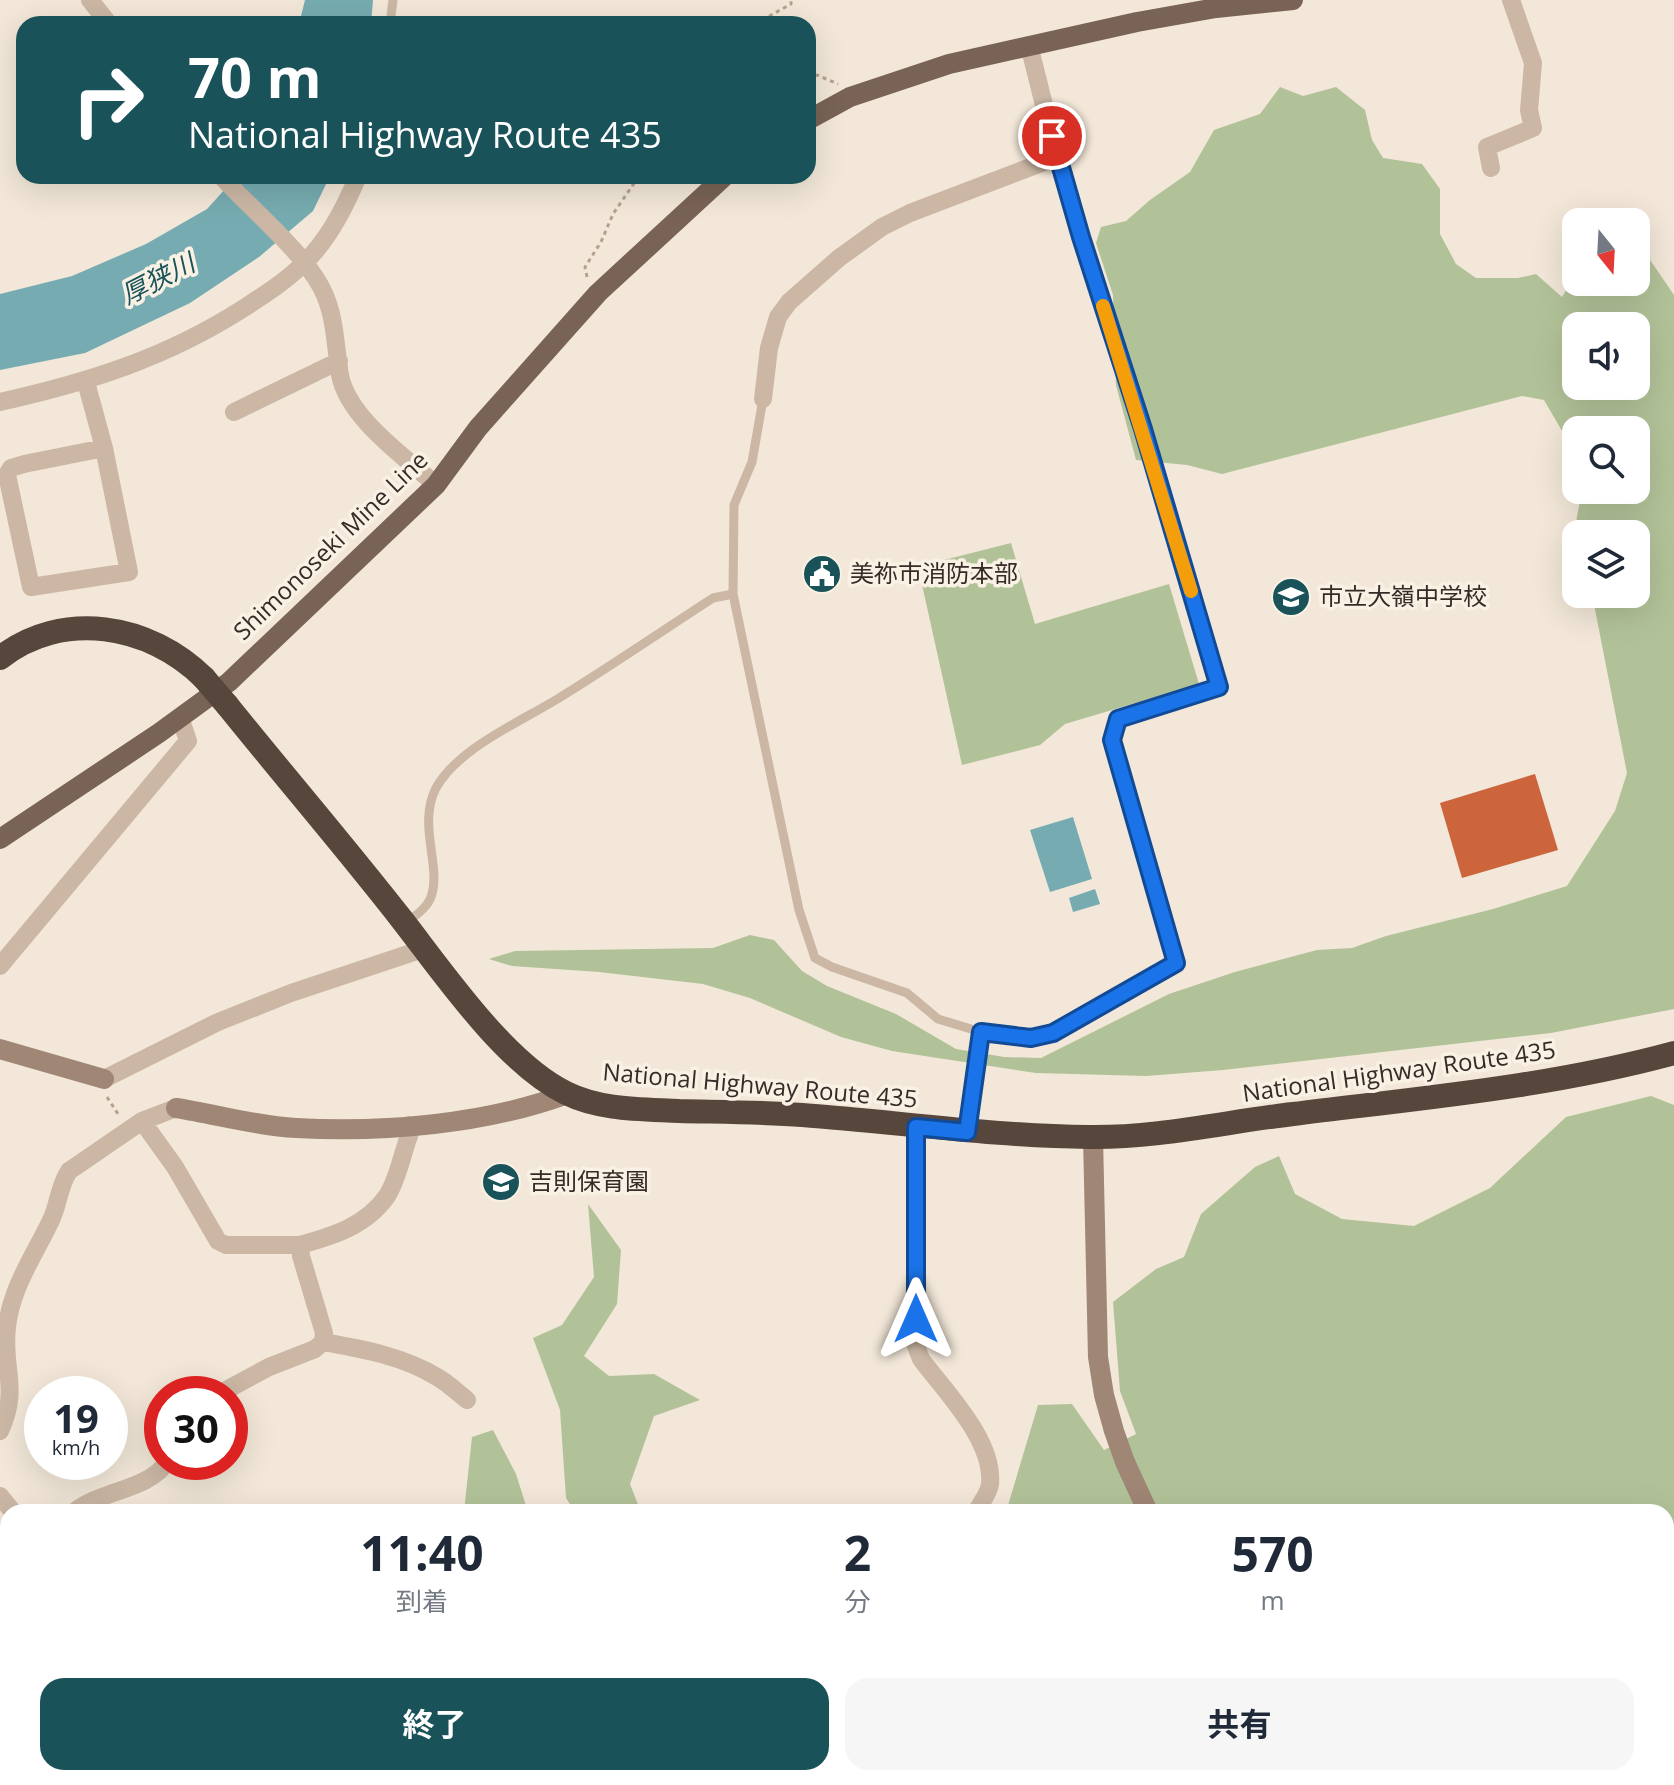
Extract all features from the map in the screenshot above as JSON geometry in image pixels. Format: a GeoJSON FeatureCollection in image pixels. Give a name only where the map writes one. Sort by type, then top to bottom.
{"type":"FeatureCollection","features":[{"type":"Feature","properties":{"kind":"highway","name":"National Highway Route 435"},"geometry":{"type":"LineString","coordinates":[[0,658],[44,635],[80,628],[101,628],[163,646],[186,660],[227,705],[506,1047],[534,1073],[567,1094],[598,1104],[630,1109],[801,1115],[967,1132],[1093,1137],[1182,1131],[1285,1115],[1495,1090],[1605,1070],[1674,1053]]}},
{"type":"Feature","properties":{"kind":"main road"},"geometry":{"type":"LineString","coordinates":[[816,116],[850,97],[949,64],[1216,8],[1293,0]]}},
{"type":"Feature","properties":{"kind":"main road","name":"Shimonoseki Mine Line"},"geometry":{"type":"LineString","coordinates":[[0,839],[180,717],[239,672],[436,485],[478,428],[598,293],[716,184]]}},
{"type":"Feature","properties":{"kind":"street"},"geometry":{"type":"LineString","coordinates":[[90,0],[103,16]]}},
{"type":"Feature","properties":{"kind":"street"},"geometry":{"type":"LineString","coordinates":[[1491,168],[1487,147],[1533,128],[1529,110],[1533,63],[1511,0]]}},
{"type":"Feature","properties":{"kind":"street"},"geometry":{"type":"LineString","coordinates":[[763,399],[769,348],[778,317],[789,302],[839,258],[882,227],[910,213],[1057,157],[1029,45]]}},
{"type":"Feature","properties":{"kind":"street"},"geometry":{"type":"LineString","coordinates":[[229,184],[300,258],[323,291],[340,376],[348,399],[436,485]]}},
{"type":"Feature","properties":{"kind":"street"},"geometry":{"type":"LineString","coordinates":[[0,402],[86,382],[172,349],[213,328],[267,293],[300,258],[351,194],[355,184]]}},
{"type":"Feature","properties":{"kind":"street"},"geometry":{"type":"LineString","coordinates":[[234,412],[339,361]]}},
{"type":"Feature","properties":{"kind":"street"},"geometry":{"type":"LineString","coordinates":[[86,382],[104,448],[129,572],[31,587],[7,475],[11,468],[24,464],[104,448]]}},
{"type":"Feature","properties":{"kind":"street"},"geometry":{"type":"LineString","coordinates":[[0,966],[188,741],[180,717]]}},
{"type":"Feature","properties":{"kind":"street"},"geometry":{"type":"LineString","coordinates":[[0,1049],[104,1079],[218,1022],[291,993],[423,949]]}},
{"type":"Feature","properties":{"kind":"street"},"geometry":{"type":"LineString","coordinates":[[0,1431],[9,1411],[11,1392],[7,1323],[23,1273],[53,1215],[62,1182],[69,1171],[135,1126],[176,1108],[294,1128],[442,1124],[532,1107],[567,1094]]}},
{"type":"Feature","properties":{"kind":"street"},"geometry":{"type":"LineString","coordinates":[[135,1126],[175,1167],[218,1241],[226,1245],[300,1245],[341,1234],[358,1224],[386,1196],[409,1136],[409,1125]]}},
{"type":"Feature","properties":{"kind":"street"},"geometry":{"type":"LineString","coordinates":[[916,1127],[916,1346],[921,1359],[974,1430],[988,1456],[990,1486],[980,1504]]}},
{"type":"Feature","properties":{"kind":"street"},"geometry":{"type":"LineString","coordinates":[[1093,1137],[1098,1357],[1104,1395],[1118,1441],[1145,1504]]}},
{"type":"Feature","properties":{"kind":"street"},"geometry":{"type":"LineString","coordinates":[[248,1378],[315,1349],[323,1342],[324,1333],[300,1245]]}},
{"type":"Feature","properties":{"kind":"street"},"geometry":{"type":"LineString","coordinates":[[323,1342],[378,1353],[409,1364],[437,1377],[467,1400]]}},
{"type":"Feature","properties":{"kind":"street"},"geometry":{"type":"LineString","coordinates":[[86,1504],[97,1497],[146,1480]]}},
{"type":"Feature","properties":{"kind":"lane"},"geometry":{"type":"LineString","coordinates":[[763,399],[752,462],[734,505],[733,594],[799,910],[815,958],[907,993],[938,1019],[981,1032],[1031,1038],[1053,1033],[1176,963],[1112,740],[1118,719],[1219,687],[1143,429],[1057,157]]}},
{"type":"Feature","properties":{"kind":"lane"},"geometry":{"type":"LineString","coordinates":[[405,924],[431,898],[429,809],[437,787],[455,766],[476,748],[713,598],[733,594]]}},
{"type":"Feature","properties":{"kind":"lane"},"geometry":{"type":"LineString","coordinates":[[967,1132],[981,1032]]}},
{"type":"Feature","properties":{"kind":"path"},"geometry":{"type":"LineString","coordinates":[[769,16],[791,4],[791,0]]}},
{"type":"Feature","properties":{"kind":"path"},"geometry":{"type":"LineString","coordinates":[[816,75],[836,82],[850,97]]}},
{"type":"Feature","properties":{"kind":"path"},"geometry":{"type":"LineString","coordinates":[[598,293],[589,282],[585,267],[601,242],[613,214],[634,184]]}},
{"type":"Feature","properties":{"kind":"path"},"geometry":{"type":"LineString","coordinates":[[104,1079],[103,1091],[135,1126]]}},
{"type":"Feature","properties":{"kind":"green space"},"geometry":{"type":"Polygon","coordinates":[[[1280,87],[1303,96],[1336,87],[1365,110],[1372,140],[1383,158],[1422,164],[1440,189],[1440,234],[1456,264],[1476,278],[1518,278],[1536,274],[1562,297],[1650,296],[1650,260],[1674,295],[1674,1009],[1551,1033],[1223,1070],[1146,1076],[1036,1073],[892,1051],[841,1037],[750,998],[703,984],[512,966],[489,959],[515,951],[713,948],[750,935],[774,940],[802,971],[827,986],[896,1014],[956,1049],[1004,1057],[1041,1058],[1169,994],[1235,972],[1317,950],[1352,948],[1567,886],[1615,811],[1627,773],[1595,608],[1650,608],[1650,520],[1576,520],[1579,504],[1650,504],[1650,416],[1562,416],[1562,431],[1544,400],[1522,396],[1222,474],[1187,465],[1136,460],[1116,385],[1113,295],[1096,243],[1101,227],[1126,221],[1190,172],[1214,130],[1260,114],[1280,87]]]}},
{"type":"Feature","properties":{"kind":"green space"},"geometry":{"type":"Polygon","coordinates":[[[1011,543],[1035,624],[1169,584],[1199,684],[1065,724],[1040,745],[962,765],[921,580],[944,560],[1011,543]]]}},
{"type":"Feature","properties":{"kind":"green space"},"geometry":{"type":"Polygon","coordinates":[[[1651,1096],[1674,1105],[1674,1504],[1008,1504],[1038,1405],[1072,1404],[1104,1450],[1136,1434],[1120,1391],[1113,1302],[1156,1269],[1184,1257],[1201,1214],[1255,1167],[1279,1156],[1295,1194],[1342,1219],[1414,1226],[1490,1188],[1566,1117],[1651,1096]]]}},
{"type":"Feature","properties":{"kind":"green space"},"geometry":{"type":"Polygon","coordinates":[[[588,1204],[621,1250],[617,1304],[584,1356],[609,1376],[654,1374],[700,1400],[654,1416],[630,1484],[638,1504],[570,1504],[566,1498],[560,1410],[533,1338],[562,1325],[594,1277],[588,1204]]]}},
{"type":"Feature","properties":{"kind":"green space"},"geometry":{"type":"Polygon","coordinates":[[[493,1430],[516,1474],[525,1504],[465,1504],[472,1437],[493,1430]]]}},
{"type":"Feature","properties":{"kind":"water"},"geometry":{"type":"Polygon","coordinates":[[[305,0],[373,0],[372,16],[301,16],[305,0]]]}},
{"type":"Feature","properties":{"kind":"water","name":"厚狭川"},"geometry":{"type":"Polygon","coordinates":[[[230,184],[326,184],[313,211],[259,257],[190,303],[85,353],[0,370],[0,294],[72,276],[146,244],[207,209],[230,184]]]}},
{"type":"Feature","properties":{"kind":"water"},"geometry":{"type":"Polygon","coordinates":[[[1073,817],[1092,879],[1050,892],[1030,830],[1073,817]]]}},
{"type":"Feature","properties":{"kind":"water"},"geometry":{"type":"Polygon","coordinates":[[[1095,889],[1100,904],[1073,912],[1069,898],[1095,889]]]}},
{"type":"Feature","properties":{"kind":"building"},"geometry":{"type":"Polygon","coordinates":[[[1535,774],[1558,850],[1462,878],[1440,803],[1535,774]]]}},
{"type":"Feature","properties":{"kind":"slow traffic"},"geometry":{"type":"LineString","coordinates":[[1103,306],[1191,591]]}},
{"type":"Feature","properties":{"kind":"place","name":"美祢市消防本部"},"geometry":{"type":"Point","coordinates":[822,574]}},
{"type":"Feature","properties":{"kind":"place","name":"市立大嶺中学校"},"geometry":{"type":"Point","coordinates":[1291,597]}},
{"type":"Feature","properties":{"kind":"place","name":"吉則保育園"},"geometry":{"type":"Point","coordinates":[501,1182]}},
{"type":"Feature","properties":{"kind":"route"},"geometry":{"type":"LineString","coordinates":[[916,1319],[916,1127],[967,1132],[981,1032],[1031,1038],[1053,1033],[1176,963],[1112,740],[1118,719],[1219,687],[1052,136]]}}]}
